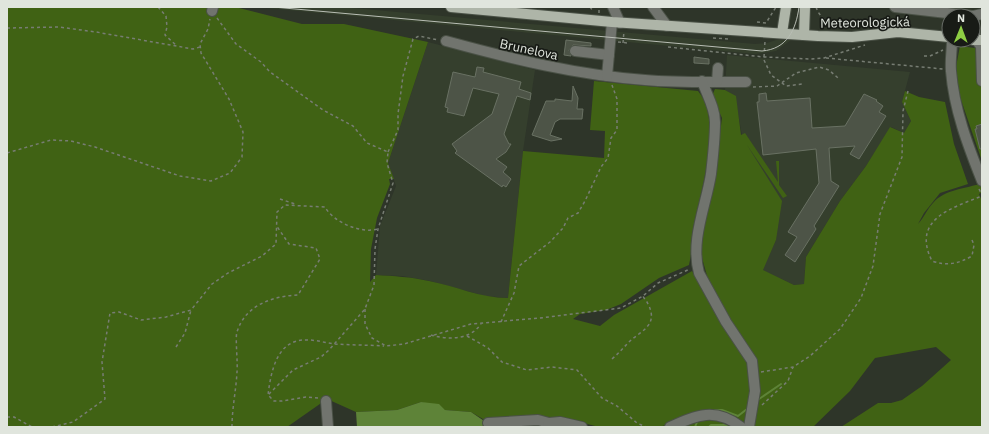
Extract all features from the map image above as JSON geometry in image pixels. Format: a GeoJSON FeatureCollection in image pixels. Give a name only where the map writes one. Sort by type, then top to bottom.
{"type":"FeatureCollection","features":[{"type":"Feature","properties":{"kind":"main road","name":"Meteorologická"},"geometry":{"type":"LineString","coordinates":[[451,7],[616,22],[804,35],[847,37],[898,32],[941,36]]}},
{"type":"Feature","properties":{"kind":"main road"},"geometry":{"type":"LineString","coordinates":[[782,33],[786,7]]}},
{"type":"Feature","properties":{"kind":"main road"},"geometry":{"type":"LineString","coordinates":[[804,35],[805,7]]}},
{"type":"Feature","properties":{"kind":"street"},"geometry":{"type":"LineString","coordinates":[[609,79],[609,55],[616,22],[613,7]]}},
{"type":"Feature","properties":{"kind":"street"},"geometry":{"type":"LineString","coordinates":[[653,7],[667,26]]}},
{"type":"Feature","properties":{"kind":"street"},"geometry":{"type":"LineString","coordinates":[[895,7],[941,12]]}},
{"type":"Feature","properties":{"kind":"street","name":"Brunelova"},"geometry":{"type":"LineString","coordinates":[[446,41],[534,64],[609,79],[702,81],[746,85]]}},
{"type":"Feature","properties":{"kind":"street"},"geometry":{"type":"LineString","coordinates":[[981,46],[982,82]]}},
{"type":"Feature","properties":{"kind":"street"},"geometry":{"type":"LineString","coordinates":[[952,48],[951,70],[954,94],[967,142],[982,181]]}},
{"type":"Feature","properties":{"kind":"street"},"geometry":{"type":"LineString","coordinates":[[575,51],[609,55]]}},
{"type":"Feature","properties":{"kind":"street"},"geometry":{"type":"LineString","coordinates":[[717,82],[718,68]]}},
{"type":"Feature","properties":{"kind":"street"},"geometry":{"type":"LineString","coordinates":[[702,81],[714,111],[715,122],[711,173],[698,230],[697,266],[699,273],[726,322],[752,361],[755,371],[756,391],[749,427]]}},
{"type":"Feature","properties":{"kind":"street"},"geometry":{"type":"LineString","coordinates":[[326,401],[328,427]]}},
{"type":"Feature","properties":{"kind":"street"},"geometry":{"type":"LineString","coordinates":[[670,427],[695,416],[722,415],[741,427]]}},
{"type":"Feature","properties":{"kind":"street"},"geometry":{"type":"LineString","coordinates":[[488,423],[538,420],[549,425],[560,422],[582,427]]}},
{"type":"Feature","properties":{"kind":"path"},"geometry":{"type":"LineString","coordinates":[[158,7],[166,16],[167,27],[165,35],[178,46]]}},
{"type":"Feature","properties":{"kind":"path"},"geometry":{"type":"LineString","coordinates":[[590,7],[593,12]]}},
{"type":"Feature","properties":{"kind":"path"},"geometry":{"type":"LineString","coordinates":[[599,12],[600,7]]}},
{"type":"Feature","properties":{"kind":"path"},"geometry":{"type":"LineString","coordinates":[[752,22],[766,23],[776,7]]}},
{"type":"Feature","properties":{"kind":"path"},"geometry":{"type":"LineString","coordinates":[[816,7],[818,14],[832,24],[872,26]]}},
{"type":"Feature","properties":{"kind":"path"},"geometry":{"type":"LineString","coordinates":[[212,9],[236,44],[262,62],[270,72],[317,106],[353,126],[367,144],[388,152]]}},
{"type":"Feature","properties":{"kind":"path"},"geometry":{"type":"LineString","coordinates":[[7,153],[51,140],[71,141],[95,147],[180,176],[211,181],[230,173],[242,157],[243,132],[229,99],[201,53],[200,44],[210,22]]}},
{"type":"Feature","properties":{"kind":"path"},"geometry":{"type":"LineString","coordinates":[[7,28],[59,27],[193,49],[200,47]]}},
{"type":"Feature","properties":{"kind":"path"},"geometry":{"type":"LineString","coordinates":[[623,43],[624,31],[629,33]]}},
{"type":"Feature","properties":{"kind":"path"},"geometry":{"type":"LineString","coordinates":[[386,346],[372,338],[365,324],[365,309],[374,285],[375,249],[378,228],[393,183],[387,163],[388,152],[398,130],[398,114],[403,76],[413,39],[419,36],[446,41]]}},
{"type":"Feature","properties":{"kind":"path"},"geometry":{"type":"LineString","coordinates":[[824,58],[867,44]]}},
{"type":"Feature","properties":{"kind":"path"},"geometry":{"type":"LineString","coordinates":[[668,47],[764,57],[808,59],[824,58],[951,70]]}},
{"type":"Feature","properties":{"kind":"path"},"geometry":{"type":"LineString","coordinates":[[924,56],[930,56],[947,48]]}},
{"type":"Feature","properties":{"kind":"path"},"geometry":{"type":"LineString","coordinates":[[764,60],[771,75],[782,84],[786,86],[802,84]]}},
{"type":"Feature","properties":{"kind":"path"},"geometry":{"type":"LineString","coordinates":[[746,85],[767,87],[782,84],[796,73],[819,67],[829,70],[838,78]]}},
{"type":"Feature","properties":{"kind":"path"},"geometry":{"type":"LineString","coordinates":[[501,322],[514,293],[519,266],[550,242],[563,228],[568,218],[578,212],[585,202],[601,167],[608,158],[611,138],[617,130],[617,99],[609,79]]}},
{"type":"Feature","properties":{"kind":"path"},"geometry":{"type":"LineString","coordinates":[[755,371],[760,372],[793,367],[810,356],[840,329],[861,298],[874,266],[880,214],[902,157],[903,111],[908,91]]}},
{"type":"Feature","properties":{"kind":"path"},"geometry":{"type":"LineString","coordinates":[[972,240],[974,245],[972,256],[960,263],[943,264],[932,261],[926,249],[928,234],[933,222],[943,212],[982,196]]}},
{"type":"Feature","properties":{"kind":"path"},"geometry":{"type":"LineString","coordinates":[[280,199],[298,206]]}},
{"type":"Feature","properties":{"kind":"path"},"geometry":{"type":"LineString","coordinates":[[176,348],[185,333],[191,310],[212,284],[228,273],[262,256],[276,244],[277,212],[285,205],[325,206],[329,214],[343,224],[373,230],[378,228]]}},
{"type":"Feature","properties":{"kind":"path"},"geometry":{"type":"LineString","coordinates":[[232,427],[232,407],[238,362],[236,333],[243,319],[258,304],[280,296],[298,295],[320,259],[316,248],[289,244],[276,225]]}},
{"type":"Feature","properties":{"kind":"path"},"geometry":{"type":"LineString","coordinates":[[268,395],[271,375],[281,351],[288,344],[307,340],[334,344],[386,346],[404,344],[471,324],[622,308],[643,296],[658,283],[697,266]]}},
{"type":"Feature","properties":{"kind":"path"},"geometry":{"type":"LineString","coordinates":[[612,359],[630,341],[645,331],[650,322],[648,304],[643,296]]}},
{"type":"Feature","properties":{"kind":"path"},"geometry":{"type":"LineString","coordinates":[[268,395],[293,370],[321,357],[365,309]]}},
{"type":"Feature","properties":{"kind":"path"},"geometry":{"type":"LineString","coordinates":[[52,427],[73,422],[105,399],[102,362],[110,313],[119,312],[141,320],[166,317],[191,310]]}},
{"type":"Feature","properties":{"kind":"path"},"geometry":{"type":"LineString","coordinates":[[431,335],[444,339],[467,336],[477,331],[482,323]]}},
{"type":"Feature","properties":{"kind":"path"},"geometry":{"type":"LineString","coordinates":[[467,336],[488,348],[502,362],[516,367],[527,370],[552,367],[577,370],[602,398],[617,406],[637,423],[646,427]]}},
{"type":"Feature","properties":{"kind":"path"},"geometry":{"type":"LineString","coordinates":[[762,405],[788,381],[793,367]]}},
{"type":"Feature","properties":{"kind":"path"},"geometry":{"type":"LineString","coordinates":[[268,395],[274,401],[306,397],[323,397],[326,401]]}},
{"type":"Feature","properties":{"kind":"path"},"geometry":{"type":"LineString","coordinates":[[7,417],[14,417],[32,427]]}},
{"type":"Feature","properties":{"kind":"path"},"geometry":{"type":"LineString","coordinates":[[264,427],[285,427]]}},
{"type":"Feature","properties":{"kind":"shaded area"},"geometry":{"type":"Polygon","coordinates":[[[7,7],[235,7],[302,24],[344,24],[428,42],[388,163],[394,179],[389,179],[390,184],[377,218],[371,249],[370,282],[376,275],[409,278],[439,283],[488,296],[508,298],[523,151],[604,158],[605,131],[590,130],[594,81],[698,91],[706,104],[710,138],[705,177],[693,229],[689,265],[659,278],[621,304],[606,310],[580,314],[573,319],[600,326],[614,315],[692,271],[751,362],[754,392],[747,427],[724,413],[677,421],[660,427],[599,427],[568,419],[483,419],[471,412],[445,410],[421,402],[397,410],[356,412],[327,399],[287,427],[7,427],[7,7]]]}},
{"type":"Feature","properties":{"kind":"shaded area"},"geometry":{"type":"Polygon","coordinates":[[[256,7],[341,7],[755,44],[767,43],[776,40],[791,40],[776,51],[755,54],[256,7]]]}},
{"type":"Feature","properties":{"kind":"shaded area"},"geometry":{"type":"Polygon","coordinates":[[[428,42],[535,70],[523,151],[508,298],[485,296],[430,281],[402,276],[376,275],[380,226],[396,186],[388,163],[428,42]]]}},
{"type":"Feature","properties":{"kind":"shaded area"},"geometry":{"type":"Polygon","coordinates":[[[960,48],[982,49],[982,124],[976,126],[977,129],[975,130],[982,154],[982,161],[959,94],[956,67],[960,48]]]}},
{"type":"Feature","properties":{"kind":"shaded area"},"geometry":{"type":"Polygon","coordinates":[[[727,55],[910,72],[902,102],[911,121],[904,133],[891,127],[866,166],[840,201],[806,257],[804,284],[794,285],[762,270],[776,240],[742,136],[735,96],[725,90],[727,55]]]}},
{"type":"Feature","properties":{"kind":"shaded area"},"geometry":{"type":"Polygon","coordinates":[[[715,89],[725,90],[736,96],[741,135],[745,133],[778,182],[776,161],[779,161],[779,185],[787,196],[783,198],[747,145],[782,201],[776,240],[763,270],[794,285],[804,284],[806,257],[840,201],[866,166],[890,127],[904,133],[911,121],[902,102],[905,91],[919,97],[945,102],[954,144],[968,184],[940,193],[924,213],[918,224],[931,205],[938,198],[950,192],[982,183],[982,192],[979,194],[982,201],[982,427],[841,427],[878,403],[891,403],[902,400],[922,386],[951,360],[936,347],[875,358],[850,391],[813,427],[751,427],[754,362],[708,279],[702,258],[702,229],[714,179],[722,118],[712,96],[715,89]]]}},
{"type":"Feature","properties":{"kind":"shaded area"},"geometry":{"type":"Polygon","coordinates":[[[421,402],[439,404],[445,410],[471,412],[493,427],[357,427],[356,412],[397,410],[421,402]]]}},
{"type":"Feature","properties":{"kind":"shaded area"},"geometry":{"type":"Polygon","coordinates":[[[722,418],[737,427],[680,427],[697,419],[722,418]]]}},
{"type":"Feature","properties":{"kind":"building"},"geometry":{"type":"Polygon","coordinates":[[[566,40],[591,43],[591,46],[573,45],[569,50],[571,56],[564,55],[566,40]]]}},
{"type":"Feature","properties":{"kind":"building"},"geometry":{"type":"Polygon","coordinates":[[[694,57],[709,59],[709,64],[694,63],[694,57]]]}},
{"type":"Feature","properties":{"kind":"building"},"geometry":{"type":"Polygon","coordinates":[[[477,67],[484,68],[483,72],[521,82],[519,89],[531,93],[530,100],[517,96],[504,134],[509,144],[511,144],[506,152],[496,159],[507,167],[503,172],[511,179],[506,187],[503,185],[502,187],[455,153],[457,151],[452,144],[492,114],[499,94],[473,88],[464,116],[447,112],[448,108],[445,107],[453,72],[475,77],[477,67]]]}},
{"type":"Feature","properties":{"kind":"building"},"geometry":{"type":"Polygon","coordinates":[[[573,86],[578,98],[577,109],[583,109],[582,119],[560,119],[555,122],[550,135],[562,139],[551,141],[532,135],[546,101],[555,101],[555,99],[572,101],[573,86]]]}},
{"type":"Feature","properties":{"kind":"building"},"geometry":{"type":"Polygon","coordinates":[[[766,93],[767,101],[810,98],[812,128],[845,126],[864,94],[877,100],[876,101],[883,106],[879,112],[886,116],[859,159],[850,154],[855,146],[829,148],[831,181],[839,186],[814,226],[816,229],[795,262],[785,255],[797,237],[788,232],[819,183],[816,149],[763,155],[757,102],[759,102],[759,94],[766,93]]]}},
{"type":"Feature","properties":{"kind":"building"},"geometry":{"type":"Polygon","coordinates":[[[982,124],[982,149],[980,149],[975,129],[977,129],[976,126],[982,124]]]}},
{"type":"Feature","properties":{"kind":"waterway"},"geometry":{"type":"LineString","coordinates":[[759,399],[781,384]]}},
{"type":"Feature","properties":{"kind":"waterway"},"geometry":{"type":"LineString","coordinates":[[715,410],[722,410],[738,416],[747,409]]}},
{"type":"Feature","properties":{"kind":"waterway"},"geometry":{"type":"LineString","coordinates":[[695,427],[697,422]]}},
{"type":"Feature","properties":{"kind":"waterway"},"geometry":{"type":"LineString","coordinates":[[709,427],[711,425],[730,425]]}},
{"type":"Feature","properties":{"kind":"tram line"},"geometry":{"type":"LineString","coordinates":[[273,7],[762,51],[778,47],[789,37],[793,31],[799,7]]}}]}
